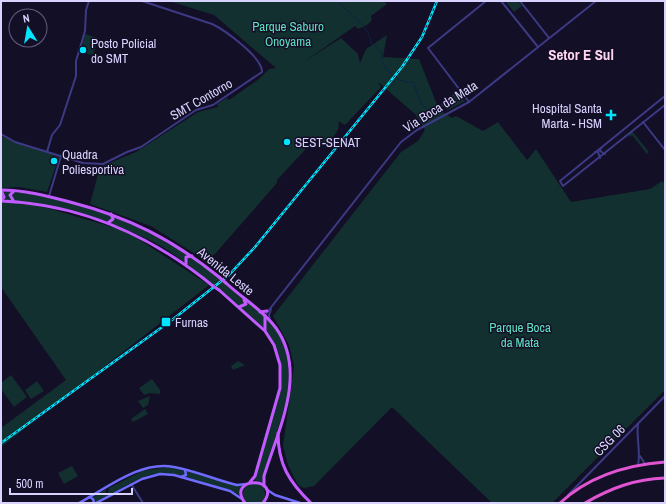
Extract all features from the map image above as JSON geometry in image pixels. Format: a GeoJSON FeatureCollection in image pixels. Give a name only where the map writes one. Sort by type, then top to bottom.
{"type":"FeatureCollection","features":[{"type":"Feature","properties":{"kind":"highway"},"geometry":{"type":"LineString","coordinates":[[560,503],[597,478],[613,471],[638,464],[665,462]]}},
{"type":"Feature","properties":{"kind":"highway"},"geometry":{"type":"LineString","coordinates":[[585,503],[602,493],[624,484],[647,479],[665,478]]}},
{"type":"Feature","properties":{"kind":"main road","name":"Avenida Leste"},"geometry":{"type":"LineString","coordinates":[[1,190],[49,196],[111,214],[150,230],[193,256],[270,321],[285,344],[291,373],[289,393],[264,476],[266,497],[263,503]]}},
{"type":"Feature","properties":{"kind":"main road"},"geometry":{"type":"LineString","coordinates":[[1,190],[4,197],[1,200]]}},
{"type":"Feature","properties":{"kind":"main road"},"geometry":{"type":"LineString","coordinates":[[14,201],[10,195],[16,191]]}},
{"type":"Feature","properties":{"kind":"main road","name":"Avenida Leste"},"geometry":{"type":"LineString","coordinates":[[1,200],[51,207],[108,223],[154,244],[186,264],[219,290],[266,331],[276,350],[280,365],[281,381],[255,476],[242,490],[244,501]]}},
{"type":"Feature","properties":{"kind":"main road"},"geometry":{"type":"LineString","coordinates":[[108,223],[113,219],[111,214]]}},
{"type":"Feature","properties":{"kind":"main road"},"geometry":{"type":"LineString","coordinates":[[186,264],[186,257],[193,256]]}},
{"type":"Feature","properties":{"kind":"main road"},"geometry":{"type":"LineString","coordinates":[[239,307],[246,304],[241,296]]}},
{"type":"Feature","properties":{"kind":"main road"},"geometry":{"type":"LineString","coordinates":[[259,311],[267,311]]}},
{"type":"Feature","properties":{"kind":"main road"},"geometry":{"type":"LineString","coordinates":[[265,316],[266,331]]}},
{"type":"Feature","properties":{"kind":"main road"},"geometry":{"type":"LineString","coordinates":[[278,431],[279,450],[284,469],[292,484],[311,503]]}},
{"type":"Feature","properties":{"kind":"main road"},"geometry":{"type":"LineString","coordinates":[[79,503],[148,467],[164,466],[185,469],[236,485],[256,482],[275,495],[300,503]]}},
{"type":"Feature","properties":{"kind":"main road"},"geometry":{"type":"LineString","coordinates":[[181,477],[186,475],[185,469]]}},
{"type":"Feature","properties":{"kind":"main road"},"geometry":{"type":"LineString","coordinates":[[89,497],[93,498],[95,503],[131,484],[154,475],[165,474],[230,491],[244,501]]}},
{"type":"Feature","properties":{"kind":"main road"},"geometry":{"type":"LineString","coordinates":[[107,488],[107,492],[112,495]]}},
{"type":"Feature","properties":{"kind":"street"},"geometry":{"type":"LineString","coordinates":[[47,152],[52,135],[60,125],[76,76],[76,61],[85,31],[86,10],[89,1]]}},
{"type":"Feature","properties":{"kind":"street","name":"SMT Contorno"},"geometry":{"type":"LineString","coordinates":[[61,156],[82,163],[96,164],[109,162],[127,152],[141,147],[196,110],[213,106],[263,71],[252,55],[219,27],[142,1]]}},
{"type":"Feature","properties":{"kind":"street"},"geometry":{"type":"LineString","coordinates":[[469,102],[428,48],[486,1]]}},
{"type":"Feature","properties":{"kind":"street"},"geometry":{"type":"LineString","coordinates":[[501,1],[538,47]]}},
{"type":"Feature","properties":{"kind":"street"},"geometry":{"type":"LineString","coordinates":[[520,1],[550,38]]}},
{"type":"Feature","properties":{"kind":"street","name":"Via Boca da Mata"},"geometry":{"type":"LineString","coordinates":[[265,316],[267,311],[389,155],[401,142],[425,125],[469,102],[596,1]]}},
{"type":"Feature","properties":{"kind":"street"},"geometry":{"type":"LineString","coordinates":[[665,96],[560,181],[563,186],[665,105]]}},
{"type":"Feature","properties":{"kind":"street"},"geometry":{"type":"LineString","coordinates":[[640,116],[665,150]]}},
{"type":"Feature","properties":{"kind":"street"},"geometry":{"type":"LineString","coordinates":[[637,118],[643,122]]}},
{"type":"Feature","properties":{"kind":"street"},"geometry":{"type":"LineString","coordinates":[[1,134],[9,140],[61,156],[49,196]]}},
{"type":"Feature","properties":{"kind":"street"},"geometry":{"type":"LineString","coordinates":[[601,147],[600,151],[605,154]]}},
{"type":"Feature","properties":{"kind":"street"},"geometry":{"type":"LineString","coordinates":[[595,152],[598,152],[600,158]]}},
{"type":"Feature","properties":{"kind":"street"},"geometry":{"type":"LineString","coordinates":[[270,321],[269,313],[272,306]]}},
{"type":"Feature","properties":{"kind":"street","name":"CSG 06"},"geometry":{"type":"LineString","coordinates":[[566,498],[665,396]]}},
{"type":"Feature","properties":{"kind":"street"},"geometry":{"type":"LineString","coordinates":[[638,424],[637,437],[640,455],[645,464]]}},
{"type":"Feature","properties":{"kind":"street"},"geometry":{"type":"LineString","coordinates":[[638,464],[640,455]]}},
{"type":"Feature","properties":{"kind":"street"},"geometry":{"type":"LineString","coordinates":[[131,484],[143,503]]}},
{"type":"Feature","properties":{"kind":"green space","name":"Parque Boca da Mata"},"geometry":{"type":"Polygon","coordinates":[[[169,1],[384,1],[387,4],[371,16],[372,20],[367,25],[358,29],[355,26],[304,62],[341,38],[358,54],[360,63],[366,49],[387,35],[383,57],[419,59],[439,110],[452,118],[456,116],[483,131],[498,122],[527,160],[536,149],[571,202],[650,189],[662,181],[665,184],[665,390],[552,503],[492,503],[392,407],[314,486],[304,488],[298,485],[288,465],[283,446],[294,366],[289,345],[273,316],[401,152],[418,141],[425,130],[415,114],[378,82],[381,87],[345,125],[338,121],[339,128],[326,146],[316,138],[277,180],[277,183],[215,254],[209,258],[200,257],[151,226],[90,204],[100,167],[136,152],[198,112],[218,107],[217,104],[227,98],[229,100],[259,79],[269,69],[276,68],[214,15],[169,1]]]}},
{"type":"Feature","properties":{"kind":"green space"},"geometry":{"type":"Polygon","coordinates":[[[505,1],[518,1],[522,6],[514,12],[505,1]]]}},
{"type":"Feature","properties":{"kind":"green space"},"geometry":{"type":"Polygon","coordinates":[[[85,34],[98,38],[93,55],[87,54],[87,47],[82,44],[85,34]]]}},
{"type":"Feature","properties":{"kind":"green space"},"geometry":{"type":"Polygon","coordinates":[[[457,91],[465,101],[448,110],[440,105],[457,91]]]}},
{"type":"Feature","properties":{"kind":"green space"},"geometry":{"type":"Polygon","coordinates":[[[632,131],[649,152],[647,154],[632,135],[630,137],[628,134],[632,131]]]}},
{"type":"Feature","properties":{"kind":"green space"},"geometry":{"type":"Polygon","coordinates":[[[1,136],[59,157],[47,192],[19,187],[1,188],[1,136]]]}},
{"type":"Feature","properties":{"kind":"green space"},"geometry":{"type":"Polygon","coordinates":[[[1,191],[13,191],[48,197],[111,214],[136,224],[193,256],[259,311],[276,328],[288,353],[289,393],[263,476],[265,486],[259,481],[253,480],[281,381],[281,367],[273,344],[259,326],[191,267],[155,243],[119,227],[70,212],[27,202],[1,200],[1,191]]]}},
{"type":"Feature","properties":{"kind":"green space"},"geometry":{"type":"Polygon","coordinates":[[[1,203],[30,203],[126,231],[209,285],[1,447],[1,428],[66,380],[1,287],[1,203]]]}},
{"type":"Feature","properties":{"kind":"green space"},"geometry":{"type":"Polygon","coordinates":[[[238,361],[245,365],[233,370],[231,366],[238,361]]]}},
{"type":"Feature","properties":{"kind":"green space"},"geometry":{"type":"Polygon","coordinates":[[[11,375],[27,397],[14,407],[1,389],[1,383],[11,375]]]}},
{"type":"Feature","properties":{"kind":"green space"},"geometry":{"type":"Polygon","coordinates":[[[152,379],[160,390],[160,394],[150,393],[144,395],[139,388],[152,379]]]}},
{"type":"Feature","properties":{"kind":"green space"},"geometry":{"type":"Polygon","coordinates":[[[37,381],[44,391],[31,399],[25,390],[37,381]]]}},
{"type":"Feature","properties":{"kind":"green space"},"geometry":{"type":"Polygon","coordinates":[[[150,396],[148,405],[143,408],[138,401],[150,396]]]}},
{"type":"Feature","properties":{"kind":"green space"},"geometry":{"type":"Polygon","coordinates":[[[145,409],[148,414],[133,422],[131,419],[145,409]]]}},
{"type":"Feature","properties":{"kind":"green space"},"geometry":{"type":"Polygon","coordinates":[[[72,466],[78,476],[64,484],[58,473],[72,466]]]}},
{"type":"Feature","properties":{"kind":"green space"},"geometry":{"type":"Polygon","coordinates":[[[170,467],[184,471],[185,475],[179,476],[160,473],[153,474],[134,481],[111,494],[108,493],[109,488],[142,471],[170,467]]]}},
{"type":"Feature","properties":{"kind":"green space"},"geometry":{"type":"Polygon","coordinates":[[[187,471],[242,486],[239,494],[185,477],[187,471]]]}},
{"type":"Feature","properties":{"kind":"green space"},"geometry":{"type":"Polygon","coordinates":[[[254,483],[262,486],[265,494],[262,502],[254,505],[246,502],[243,494],[246,486],[254,483]]]}},
{"type":"Feature","properties":{"kind":"green space"},"geometry":{"type":"Polygon","coordinates":[[[106,489],[106,493],[109,495],[95,503],[93,497],[106,489]]]}},
{"type":"Feature","properties":{"kind":"waterway"},"geometry":{"type":"LineString","coordinates":[[337,1],[363,25],[370,37],[371,43],[382,52],[383,63],[386,69],[402,81],[413,82],[421,104],[441,123]]}},
{"type":"Feature","properties":{"kind":"railway"},"geometry":{"type":"LineString","coordinates":[[1,443],[172,320],[229,275],[255,247],[402,67],[422,37],[437,1]]}},
{"type":"Feature","properties":{"kind":"place","name":"Posto Policial do SMT"},"geometry":{"type":"Point","coordinates":[83,50]}},
{"type":"Feature","properties":{"kind":"place","name":"Hospital Santa Marta - HSM"},"geometry":{"type":"Point","coordinates":[611,115]}},
{"type":"Feature","properties":{"kind":"place","name":"SEST-SENAT"},"geometry":{"type":"Point","coordinates":[287,142]}},
{"type":"Feature","properties":{"kind":"place","name":"Quadra Poliesportiva"},"geometry":{"type":"Point","coordinates":[54,161]}},
{"type":"Feature","properties":{"kind":"place","name":"Furnas"},"geometry":{"type":"Point","coordinates":[166,322]}},
{"type":"Feature","properties":{"kind":"district","name":"Setor E Sul"},"geometry":{"type":"Point","coordinates":[581,55]}},
{"type":"Feature","properties":{"kind":"park label","name":"Parque Saburo Onoyama"},"geometry":{"type":"Point","coordinates":[288,34]}}]}
